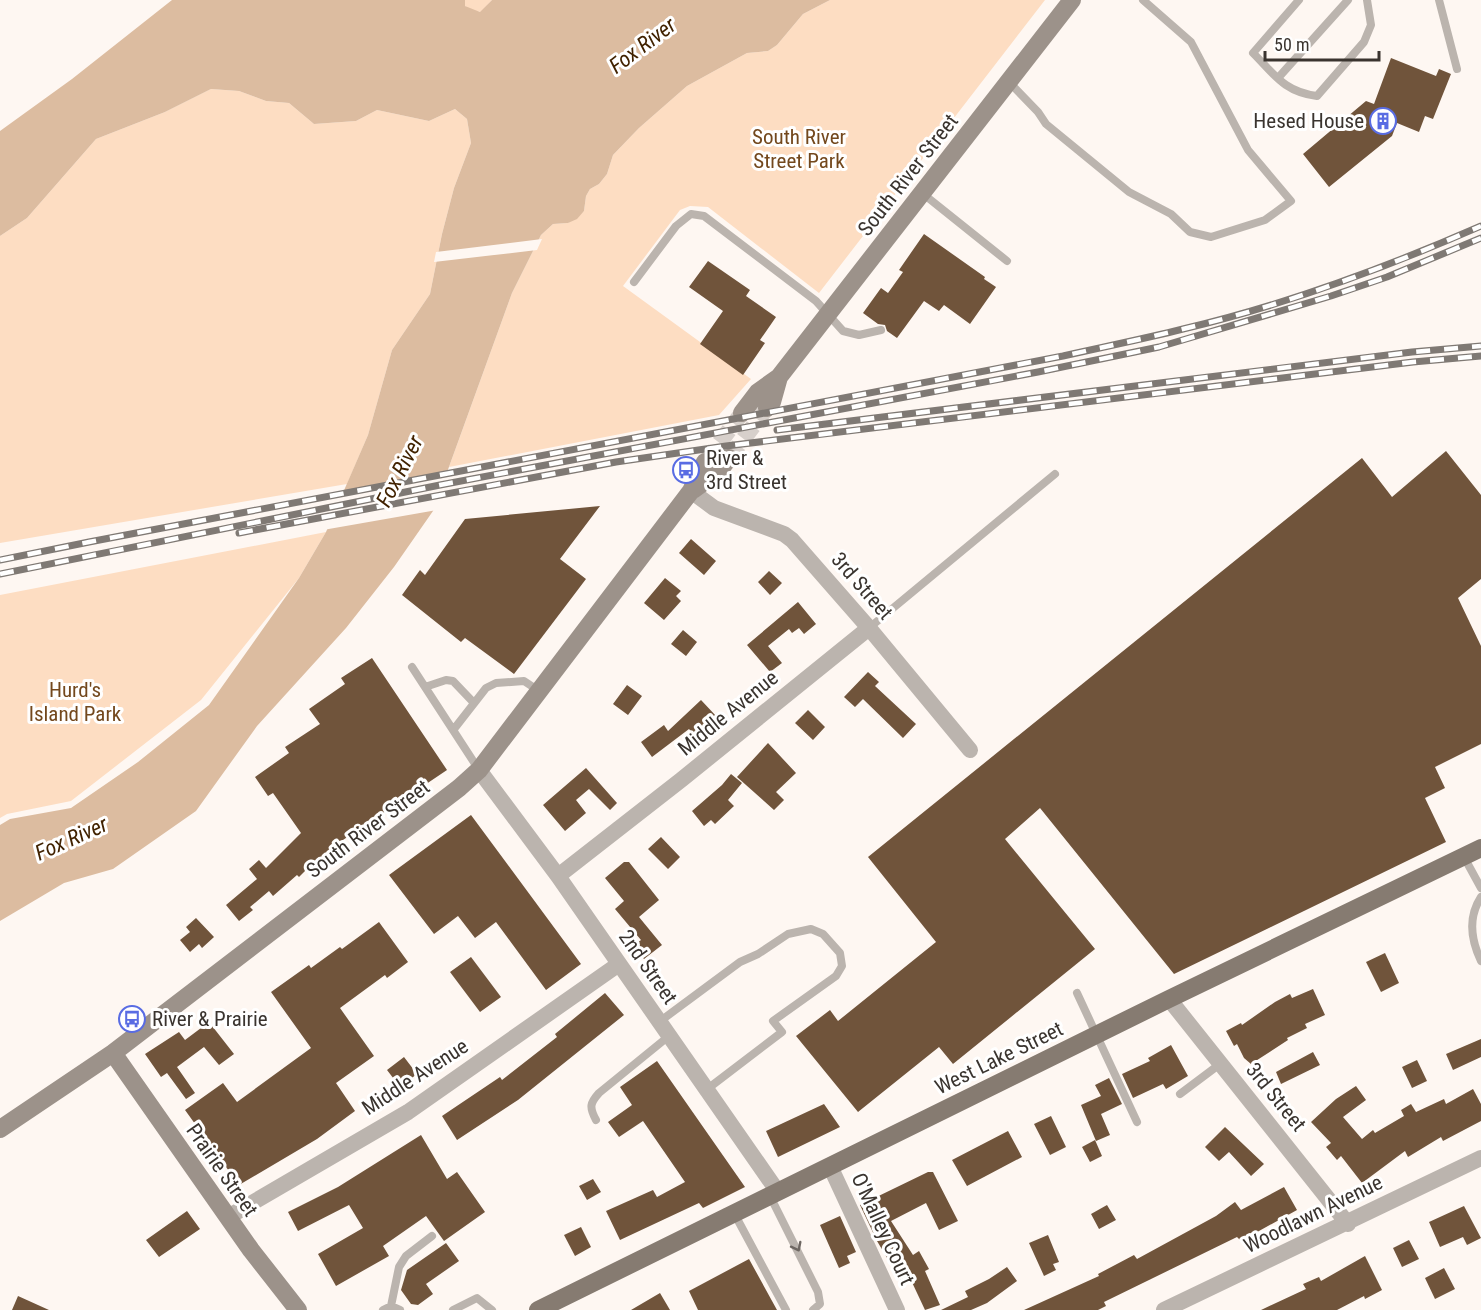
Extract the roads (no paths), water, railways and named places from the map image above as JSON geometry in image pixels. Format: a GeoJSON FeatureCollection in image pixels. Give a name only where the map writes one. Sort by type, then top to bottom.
{"type":"FeatureCollection","features":[{"type":"Feature","properties":{"kind":"main road","name":"West Lake Street"},"geometry":{"type":"LineString","coordinates":[[538,1310],[1481,848]]}},
{"type":"Feature","properties":{"kind":"street","name":"South River Street"},"geometry":{"type":"LineString","coordinates":[[742,413],[758,392],[779,377],[1072,0]]}},
{"type":"Feature","properties":{"kind":"street","name":"South River Street"},"geometry":{"type":"LineString","coordinates":[[767,408],[772,402],[779,377]]}},
{"type":"Feature","properties":{"kind":"street","name":"South River Street"},"geometry":{"type":"LineString","coordinates":[[691,491],[719,471],[729,458]]}},
{"type":"Feature","properties":{"kind":"street","name":"South River Street"},"geometry":{"type":"LineString","coordinates":[[0,1129],[113,1053],[450,795],[479,770],[691,491],[705,462]]}},
{"type":"Feature","properties":{"kind":"street","name":"3rd Street"},"geometry":{"type":"LineString","coordinates":[[691,491],[714,508],[784,534],[792,540],[869,628],[970,750]]}},
{"type":"Feature","properties":{"kind":"street","name":"Middle Avenue"},"geometry":{"type":"LineString","coordinates":[[558,876],[869,628]]}},
{"type":"Feature","properties":{"kind":"street","name":"2nd Street"},"geometry":{"type":"LineString","coordinates":[[479,770],[558,876],[706,1090],[774,1194]]}},
{"type":"Feature","properties":{"kind":"street","name":"Middle Avenue"},"geometry":{"type":"LineString","coordinates":[[228,1218],[408,1112],[619,964]]}},
{"type":"Feature","properties":{"kind":"street","name":"3rd Street"},"geometry":{"type":"LineString","coordinates":[[1169,999],[1348,1224]]}},
{"type":"Feature","properties":{"kind":"street","name":"Prairie Street"},"geometry":{"type":"LineString","coordinates":[[113,1053],[228,1218],[278,1287],[298,1310]]}},
{"type":"Feature","properties":{"kind":"street","name":"Woodlawn Avenue"},"geometry":{"type":"LineString","coordinates":[[1164,1310],[1348,1224],[1481,1158]]}},
{"type":"Feature","properties":{"kind":"street","name":"O'Malley Court"},"geometry":{"type":"LineString","coordinates":[[830,1166],[897,1310]]}},
{"type":"Feature","properties":{"kind":"lane"},"geometry":{"type":"LineString","coordinates":[[1009,82],[1038,112],[1046,124],[1129,192],[1171,214],[1190,232],[1211,237],[1265,220],[1291,201],[1248,150],[1191,42],[1143,0]]}},
{"type":"Feature","properties":{"kind":"lane"},"geometry":{"type":"LineString","coordinates":[[1299,0],[1253,52],[1288,88],[1300,94],[1317,96],[1364,42],[1371,26],[1367,0]]}},
{"type":"Feature","properties":{"kind":"lane"},"geometry":{"type":"LineString","coordinates":[[1278,78],[1348,0]]}},
{"type":"Feature","properties":{"kind":"lane"},"geometry":{"type":"LineString","coordinates":[[1439,0],[1457,69]]}},
{"type":"Feature","properties":{"kind":"lane"},"geometry":{"type":"LineString","coordinates":[[922,193],[1007,261]]}},
{"type":"Feature","properties":{"kind":"lane"},"geometry":{"type":"LineString","coordinates":[[634,282],[676,226],[692,214],[704,216],[816,301],[848,333],[859,335],[881,330]]}},
{"type":"Feature","properties":{"kind":"lane"},"geometry":{"type":"LineString","coordinates":[[869,628],[1055,474]]}},
{"type":"Feature","properties":{"kind":"lane"},"geometry":{"type":"LineString","coordinates":[[412,667],[479,770]]}},
{"type":"Feature","properties":{"kind":"lane"},"geometry":{"type":"LineString","coordinates":[[425,687],[446,680],[453,681],[474,703]]}},
{"type":"Feature","properties":{"kind":"lane"},"geometry":{"type":"LineString","coordinates":[[454,729],[486,688],[496,683],[524,681],[539,691]]}},
{"type":"Feature","properties":{"kind":"lane"},"geometry":{"type":"LineString","coordinates":[[1464,856],[1481,888]]}},
{"type":"Feature","properties":{"kind":"lane"},"geometry":{"type":"LineString","coordinates":[[1481,897],[1474,908],[1472,924],[1474,944],[1481,961]]}},
{"type":"Feature","properties":{"kind":"lane"},"geometry":{"type":"LineString","coordinates":[[596,1120],[590,1110],[591,1102],[599,1093],[664,1029],[740,962],[758,954],[788,934],[811,929],[823,934],[840,953],[842,966],[837,976],[773,1021],[782,1032],[706,1090]]}},
{"type":"Feature","properties":{"kind":"lane"},"geometry":{"type":"LineString","coordinates":[[1077,993],[1137,1122]]}},
{"type":"Feature","properties":{"kind":"lane"},"geometry":{"type":"LineString","coordinates":[[1180,1094],[1220,1064]]}},
{"type":"Feature","properties":{"kind":"lane"},"geometry":{"type":"LineString","coordinates":[[774,1194],[818,1292],[819,1304],[813,1310]]}},
{"type":"Feature","properties":{"kind":"lane"},"geometry":{"type":"LineString","coordinates":[[734,1213],[786,1310]]}},
{"type":"Feature","properties":{"kind":"lane"},"geometry":{"type":"LineString","coordinates":[[400,1310],[387,1308],[399,1267],[406,1256],[432,1236]]}},
{"type":"Feature","properties":{"kind":"lane"},"geometry":{"type":"LineString","coordinates":[[453,1310],[477,1298],[492,1310]]}},
{"type":"Feature","properties":{"kind":"water","name":"Fox River"},"geometry":{"type":"Polygon","coordinates":[[[172,0],[465,0],[465,6],[480,12],[492,0],[830,0],[803,14],[777,45],[768,51],[747,53],[687,86],[639,128],[613,155],[607,174],[599,184],[590,189],[586,196],[584,211],[577,219],[568,223],[553,224],[541,235],[512,293],[433,511],[394,567],[346,628],[257,726],[196,811],[113,869],[64,883],[0,921],[0,825],[10,819],[71,808],[138,762],[209,705],[299,578],[326,532],[368,435],[392,350],[430,294],[454,188],[471,143],[467,119],[455,109],[429,121],[377,110],[356,121],[314,124],[289,103],[266,101],[239,91],[211,89],[165,112],[96,139],[27,218],[0,236],[0,131],[72,79],[172,0]]]}},
{"type":"Feature","properties":{"kind":"tunnel"},"geometry":{"type":"LineString","coordinates":[[729,458],[767,408]]}},
{"type":"Feature","properties":{"kind":"tunnel"},"geometry":{"type":"LineString","coordinates":[[705,462],[742,413]]}},
{"type":"Feature","properties":{"kind":"railway"},"geometry":{"type":"LineString","coordinates":[[0,560],[1138,340],[1297,297],[1371,271],[1481,226]]}},
{"type":"Feature","properties":{"kind":"railway"},"geometry":{"type":"LineString","coordinates":[[0,574],[440,485],[1159,347],[1331,296],[1387,277],[1481,238]]}},
{"type":"Feature","properties":{"kind":"railway"},"geometry":{"type":"LineString","coordinates":[[777,430],[1412,352],[1481,346]]}},
{"type":"Feature","properties":{"kind":"railway"},"geometry":{"type":"LineString","coordinates":[[239,533],[616,462],[726,446],[1413,362],[1481,356]]}},
{"type":"Feature","properties":{"kind":"place","name":"Hesed House"},"geometry":{"type":"Point","coordinates":[1383,121]}},
{"type":"Feature","properties":{"kind":"place","name":"River & 3rd Street"},"geometry":{"type":"Point","coordinates":[686,470]}},
{"type":"Feature","properties":{"kind":"place","name":"River & Prairie"},"geometry":{"type":"Point","coordinates":[132,1019]}},
{"type":"Feature","properties":{"kind":"park label","name":"South River Street Park"},"geometry":{"type":"Point","coordinates":[799,149]}},
{"type":"Feature","properties":{"kind":"park label","name":"Hurd's Island Park"},"geometry":{"type":"Point","coordinates":[75,702]}}]}
